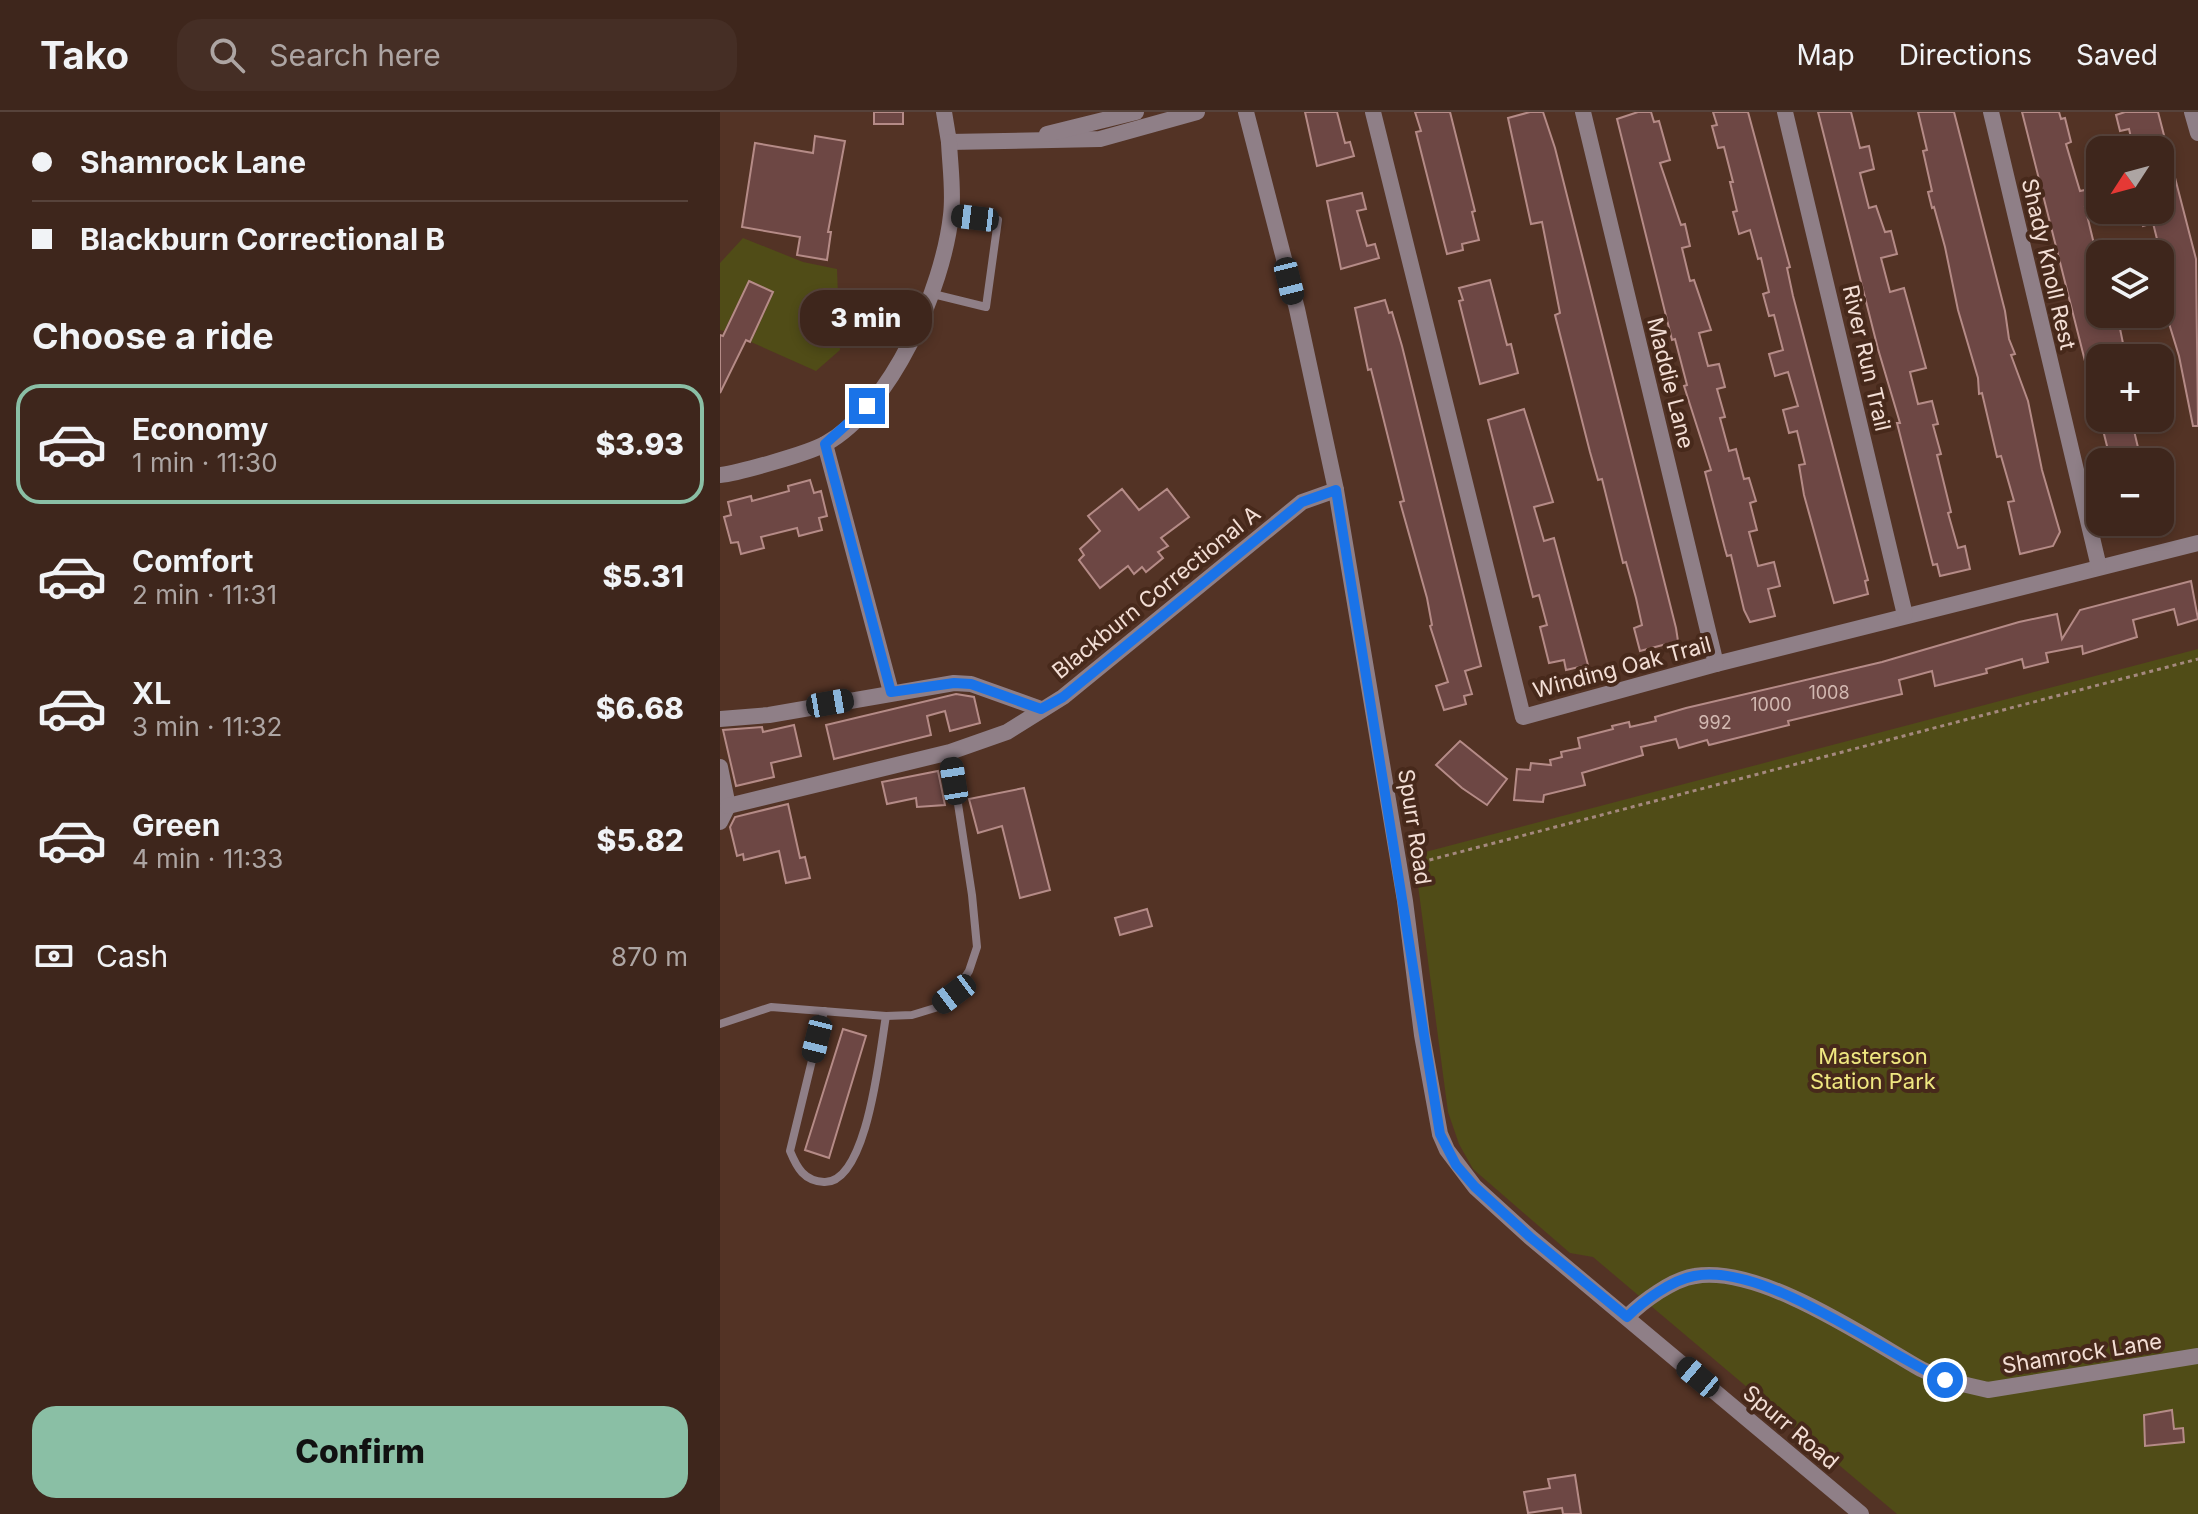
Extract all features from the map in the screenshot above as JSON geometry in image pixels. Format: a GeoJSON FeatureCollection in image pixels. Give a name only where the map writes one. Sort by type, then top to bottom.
{"type":"FeatureCollection","features":[{"type":"Feature","properties":{"kind":"street"},"geometry":{"type":"LineString","coordinates":[[720,475],[825,444],[854,421],[879,392],[901,359],[933,294],[946,251],[951,215],[949,142],[944,112]]}},
{"type":"Feature","properties":{"kind":"street"},"geometry":{"type":"LineString","coordinates":[[1007,143],[1136,112]]}},
{"type":"Feature","properties":{"kind":"street"},"geometry":{"type":"LineString","coordinates":[[949,142],[1100,139],[1197,112]]}},
{"type":"Feature","properties":{"kind":"street","name":"Spurr Road"},"geometry":{"type":"LineString","coordinates":[[1246,112],[1297,309],[1336,490],[1399,868],[1422,1035],[1440,1134],[1447,1150],[1456,1165],[1486,1197],[1861,1514]]}},
{"type":"Feature","properties":{"kind":"street","name":"Winding Oak Trail"},"geometry":{"type":"LineString","coordinates":[[1373,112],[1523,717],[1905,615],[2198,543]]}},
{"type":"Feature","properties":{"kind":"street","name":"Maddie Lane"},"geometry":{"type":"LineString","coordinates":[[1583,112],[1716,664]]}},
{"type":"Feature","properties":{"kind":"street","name":"River Run Trail"},"geometry":{"type":"LineString","coordinates":[[1785,112],[1905,615]]}},
{"type":"Feature","properties":{"kind":"street","name":"Shady Knoll Rest"},"geometry":{"type":"LineString","coordinates":[[1991,112],[2099,567]]}},
{"type":"Feature","properties":{"kind":"street"},"geometry":{"type":"LineString","coordinates":[[2192,112],[2198,133]]}},
{"type":"Feature","properties":{"kind":"street"},"geometry":{"type":"LineString","coordinates":[[825,444],[891,692]]}},
{"type":"Feature","properties":{"kind":"street","name":"Blackburn Correctional A"},"geometry":{"type":"LineString","coordinates":[[724,814],[950,752],[1007,732],[1063,697],[1302,502],[1336,490]]}},
{"type":"Feature","properties":{"kind":"street"},"geometry":{"type":"LineString","coordinates":[[720,719],[769,715],[954,683],[971,684],[1041,709]]}},
{"type":"Feature","properties":{"kind":"street"},"geometry":{"type":"LineString","coordinates":[[720,767],[724,814]]}},
{"type":"Feature","properties":{"kind":"street","name":"Shamrock Lane"},"geometry":{"type":"LineString","coordinates":[[1627,1317],[1665,1289],[1694,1276],[1732,1276],[1781,1292],[1945,1380],[1977,1388],[2014,1388],[2198,1356]]}},
{"type":"Feature","properties":{"kind":"lane"},"geometry":{"type":"LineString","coordinates":[[933,294],[986,307],[998,220],[951,215]]}},
{"type":"Feature","properties":{"kind":"lane"},"geometry":{"type":"LineString","coordinates":[[720,1024],[771,1007],[886,1016],[912,1015],[935,1008],[954,994],[969,971],[977,947],[950,752]]}},
{"type":"Feature","properties":{"kind":"lane"},"geometry":{"type":"LineString","coordinates":[[824,1011],[790,1151],[797,1169],[812,1181],[830,1182],[845,1173],[855,1158],[869,1114],[886,1016]]}},
{"type":"Feature","properties":{"kind":"path"},"geometry":{"type":"LineString","coordinates":[[1399,868],[2198,659]]}},
{"type":"Feature","properties":{"kind":"green space"},"geometry":{"type":"Polygon","coordinates":[[[743,238],[803,262],[837,269],[840,350],[816,371],[751,342],[774,292],[749,280],[724,331],[720,330],[720,263],[743,238]]]}},
{"type":"Feature","properties":{"kind":"green space","name":"Masterson Station Park"},"geometry":{"type":"Polygon","coordinates":[[[2198,649],[2198,1514],[1897,1514],[1593,1257],[1570,1253],[1473,1169],[1459,1144],[1448,1112],[1414,855],[2198,649]]]}},
{"type":"Feature","properties":{"kind":"building"},"geometry":{"type":"Polygon","coordinates":[[[874,112],[903,112],[903,124],[874,124],[874,112]]]}},
{"type":"Feature","properties":{"kind":"building"},"geometry":{"type":"Polygon","coordinates":[[[1305,112],[1337,112],[1345,143],[1350,142],[1354,156],[1317,166],[1305,112]]]}},
{"type":"Feature","properties":{"kind":"building"},"geometry":{"type":"Polygon","coordinates":[[[1415,112],[1450,112],[1475,211],[1472,212],[1479,240],[1462,244],[1463,250],[1447,254],[1416,132],[1421,131],[1415,112]]]}},
{"type":"Feature","properties":{"kind":"building"},"geometry":{"type":"Polygon","coordinates":[[[1543,112],[1555,148],[1676,628],[1678,641],[1640,651],[1634,628],[1642,625],[1636,598],[1626,562],[1623,563],[1602,479],[1598,480],[1590,452],[1555,315],[1560,313],[1542,222],[1531,224],[1508,118],[1543,112]]]}},
{"type":"Feature","properties":{"kind":"building"},"geometry":{"type":"Polygon","coordinates":[[[1638,112],[1651,112],[1654,122],[1659,121],[1670,160],[1660,163],[1681,225],[1685,224],[1690,246],[1682,248],[1690,281],[1694,280],[1711,330],[1699,333],[1708,366],[1719,364],[1725,387],[1717,389],[1725,417],[1720,418],[1729,451],[1736,449],[1744,479],[1749,478],[1756,501],[1750,503],[1757,530],[1749,532],[1758,566],[1774,562],[1780,586],[1768,589],[1775,616],[1750,622],[1744,610],[1731,555],[1727,556],[1725,549],[1705,472],[1711,470],[1684,386],[1687,385],[1675,339],[1672,340],[1617,119],[1638,112]]]}},
{"type":"Feature","properties":{"kind":"building"},"geometry":{"type":"Polygon","coordinates":[[[1713,112],[1748,112],[1868,580],[1865,581],[1868,594],[1834,603],[1804,495],[1799,465],[1805,464],[1797,431],[1789,433],[1783,410],[1798,406],[1788,372],[1775,376],[1769,354],[1783,350],[1774,315],[1769,316],[1763,294],[1769,292],[1761,258],[1758,259],[1750,230],[1739,234],[1733,212],[1737,211],[1730,182],[1733,182],[1724,147],[1718,148],[1712,126],[1717,125],[1713,112]]]}},
{"type":"Feature","properties":{"kind":"building"},"geometry":{"type":"Polygon","coordinates":[[[1818,112],[1851,112],[1860,148],[1869,146],[1874,169],[1860,173],[1869,208],[1876,206],[1885,232],[1891,231],[1897,254],[1881,258],[1890,292],[1904,288],[1926,368],[1910,372],[1918,404],[1932,401],[1938,424],[1933,425],[1941,454],[1937,455],[1951,512],[1948,513],[1958,548],[1965,546],[1970,569],[1940,576],[1937,564],[1933,565],[1897,423],[1900,423],[1878,349],[1818,112]]]}},
{"type":"Feature","properties":{"kind":"building"},"geometry":{"type":"Polygon","coordinates":[[[1918,112],[1954,112],[2005,311],[2009,339],[2015,354],[2011,355],[2028,401],[2042,470],[2060,532],[2053,546],[2020,554],[2008,502],[2014,501],[2001,456],[1997,457],[1982,393],[1979,394],[1978,378],[1958,310],[1945,247],[1928,192],[1932,191],[1923,151],[1927,150],[1918,112]]]}},
{"type":"Feature","properties":{"kind":"building"},"geometry":{"type":"Polygon","coordinates":[[[2022,112],[2059,112],[2061,119],[2065,118],[2071,142],[2066,144],[2080,191],[2085,190],[2086,224],[2089,224],[2093,240],[2086,240],[2086,328],[2120,328],[2123,344],[2086,344],[2086,364],[2022,112]]]}},
{"type":"Feature","properties":{"kind":"building"},"geometry":{"type":"Polygon","coordinates":[[[2158,112],[2164,136],[2131,136],[2129,129],[2120,131],[2116,115],[2158,112]]]}},
{"type":"Feature","properties":{"kind":"building"},"geometry":{"type":"Polygon","coordinates":[[[815,136],[845,141],[828,232],[831,232],[827,260],[797,255],[800,237],[742,227],[755,143],[813,153],[815,136]]]}},
{"type":"Feature","properties":{"kind":"building"},"geometry":{"type":"Polygon","coordinates":[[[2174,174],[2196,259],[2198,426],[2193,426],[2170,328],[2174,328],[2174,240],[2157,240],[2153,224],[2174,224],[2174,174]]]}},
{"type":"Feature","properties":{"kind":"building"},"geometry":{"type":"Polygon","coordinates":[[[1362,193],[1366,209],[1357,211],[1367,246],[1375,244],[1379,258],[1341,269],[1327,201],[1362,193]]]}},
{"type":"Feature","properties":{"kind":"building"},"geometry":{"type":"Polygon","coordinates":[[[1490,280],[1507,345],[1511,344],[1518,373],[1480,384],[1459,301],[1463,300],[1459,288],[1490,280]]]}},
{"type":"Feature","properties":{"kind":"building"},"geometry":{"type":"Polygon","coordinates":[[[749,281],[773,292],[750,342],[746,340],[720,393],[720,335],[723,336],[749,281]]]}},
{"type":"Feature","properties":{"kind":"building"},"geometry":{"type":"Polygon","coordinates":[[[1385,300],[1389,313],[1392,312],[1402,346],[1481,666],[1465,671],[1472,694],[1464,696],[1466,704],[1444,710],[1436,686],[1448,682],[1430,626],[1427,598],[1400,502],[1404,501],[1371,369],[1368,370],[1355,308],[1385,300]]]}},
{"type":"Feature","properties":{"kind":"building"},"geometry":{"type":"Polygon","coordinates":[[[1524,409],[1553,502],[1534,507],[1544,541],[1554,538],[1588,665],[1566,670],[1564,660],[1549,663],[1540,627],[1547,625],[1539,595],[1533,597],[1488,420],[1524,409]]]}},
{"type":"Feature","properties":{"kind":"building"},"geometry":{"type":"Polygon","coordinates":[[[2104,432],[2134,432],[2138,448],[2108,448],[2104,432]]]}},
{"type":"Feature","properties":{"kind":"building"},"geometry":{"type":"Polygon","coordinates":[[[810,480],[814,493],[821,491],[827,516],[819,518],[822,530],[799,536],[797,528],[761,537],[764,548],[741,554],[738,542],[731,543],[724,517],[731,515],[728,502],[751,496],[752,501],[789,491],[788,486],[810,480]]]}},
{"type":"Feature","properties":{"kind":"building"},"geometry":{"type":"Polygon","coordinates":[[[1122,489],[1139,510],[1167,489],[1189,517],[1161,538],[1168,546],[1158,552],[1163,558],[1146,572],[1142,567],[1134,574],[1128,566],[1100,588],[1079,560],[1084,555],[1080,549],[1100,531],[1088,516],[1122,489]]]}},
{"type":"Feature","properties":{"kind":"building"},"geometry":{"type":"Polygon","coordinates":[[[2191,581],[2198,619],[2178,625],[2174,609],[2133,620],[2137,637],[2083,654],[2082,646],[2046,653],[2048,662],[2024,668],[2022,659],[1986,669],[1987,673],[1935,686],[1932,671],[1899,680],[1902,694],[1788,721],[1789,725],[1709,745],[1707,740],[1679,748],[1676,739],[1641,747],[1643,755],[1582,773],[1585,785],[1544,795],[1543,802],[1514,800],[1517,769],[1530,770],[1531,763],[1551,765],[1550,760],[1562,757],[1561,752],[1580,748],[1578,738],[1613,729],[1612,726],[1629,722],[1630,727],[1656,721],[1655,717],[1686,708],[1882,662],[2057,614],[2062,639],[2080,610],[2191,581]]]}},
{"type":"Feature","properties":{"kind":"building"},"geometry":{"type":"Polygon","coordinates":[[[956,694],[974,697],[980,723],[950,731],[945,711],[927,716],[931,735],[834,759],[826,725],[956,694]]]}},
{"type":"Feature","properties":{"kind":"building"},"geometry":{"type":"Polygon","coordinates":[[[794,725],[801,756],[771,763],[774,777],[736,786],[723,730],[762,727],[763,732],[794,725]]]}},
{"type":"Feature","properties":{"kind":"building"},"geometry":{"type":"Polygon","coordinates":[[[1460,741],[1507,779],[1487,805],[1436,765],[1460,741]]]}},
{"type":"Feature","properties":{"kind":"building"},"geometry":{"type":"Polygon","coordinates":[[[938,771],[945,805],[917,807],[916,798],[887,804],[882,782],[938,771]]]}},
{"type":"Feature","properties":{"kind":"building"},"geometry":{"type":"Polygon","coordinates":[[[1024,788],[1050,890],[1020,898],[1002,826],[978,833],[969,799],[1024,788]]]}},
{"type":"Feature","properties":{"kind":"building"},"geometry":{"type":"Polygon","coordinates":[[[788,804],[800,858],[805,857],[810,878],[786,883],[779,851],[744,860],[743,854],[737,856],[730,827],[735,817],[788,804]]]}},
{"type":"Feature","properties":{"kind":"building"},"geometry":{"type":"Polygon","coordinates":[[[1147,909],[1152,926],[1120,935],[1115,918],[1147,909]]]}},
{"type":"Feature","properties":{"kind":"building"},"geometry":{"type":"Polygon","coordinates":[[[843,1029],[866,1036],[829,1158],[805,1150],[843,1029]]]}},
{"type":"Feature","properties":{"kind":"building"},"geometry":{"type":"Polygon","coordinates":[[[2172,1410],[2174,1429],[2183,1428],[2184,1442],[2145,1446],[2144,1415],[2172,1410]]]}},
{"type":"Feature","properties":{"kind":"building"},"geometry":{"type":"Polygon","coordinates":[[[1575,1475],[1581,1514],[1563,1514],[1562,1508],[1528,1513],[1524,1492],[1550,1488],[1548,1479],[1575,1475]]]}},
{"type":"Feature","properties":{"kind":"route"},"geometry":{"type":"LineString","coordinates":[[867,406],[854,421],[825,444],[891,692],[954,683],[971,684],[1041,709],[1063,697],[1302,502],[1336,490],[1405,901],[1422,1035],[1440,1134],[1456,1165],[1475,1187],[1530,1237],[1627,1317],[1665,1289],[1694,1276],[1732,1276],[1781,1292],[1945,1380]]}}]}
